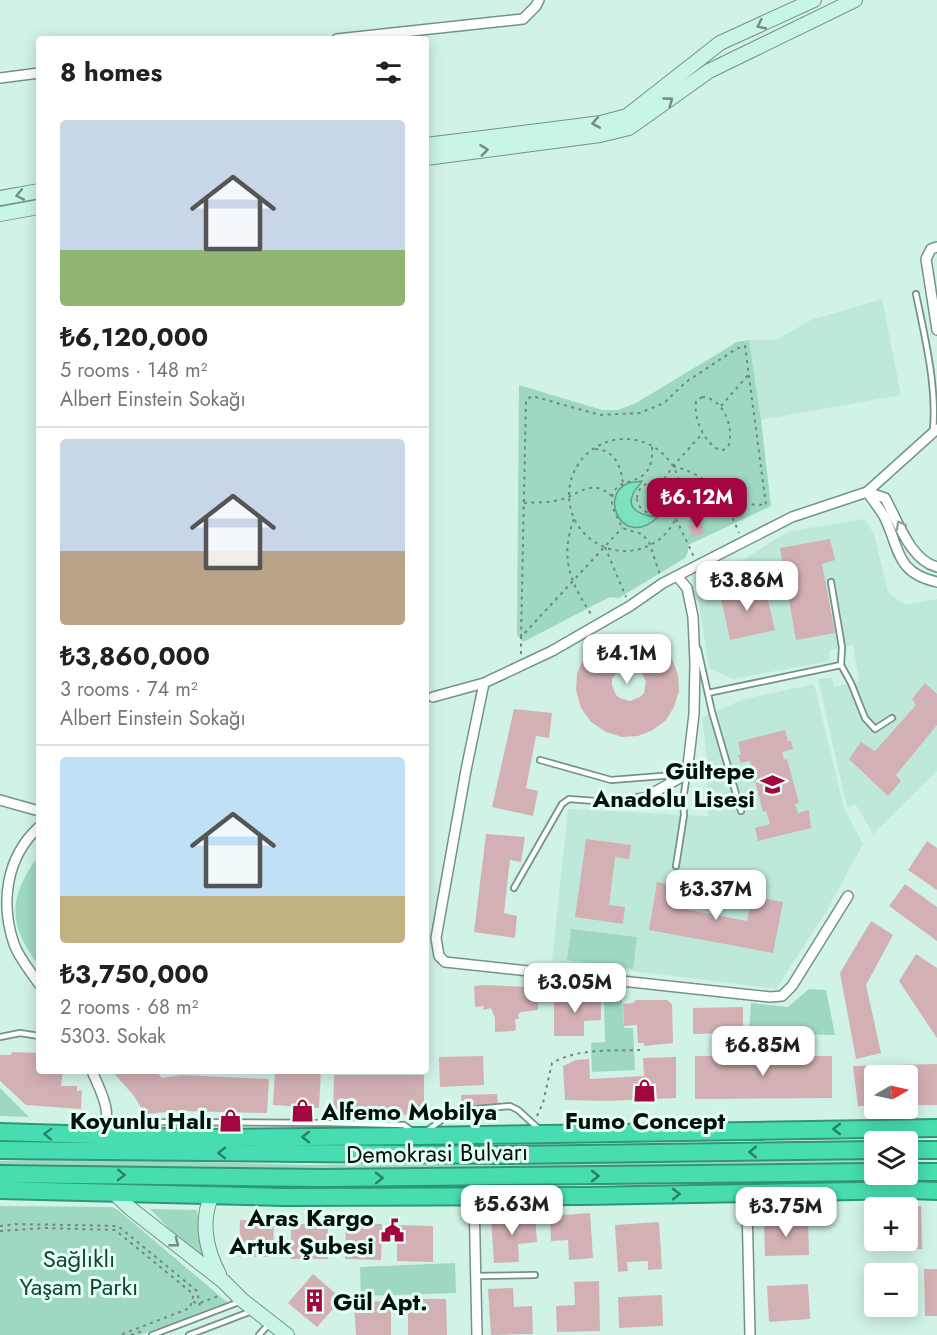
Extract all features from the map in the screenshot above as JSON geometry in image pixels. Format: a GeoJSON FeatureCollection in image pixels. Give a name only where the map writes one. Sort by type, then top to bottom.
{"type":"FeatureCollection","features":[{"type":"Feature","properties":{"kind":"highway"},"geometry":{"type":"LineString","coordinates":[[0,1132],[102,1137],[419,1136],[538,1128],[937,1128]]}},
{"type":"Feature","properties":{"kind":"highway","name":"Demokrasi Bulvarı"},"geometry":{"type":"LineString","coordinates":[[0,1150],[468,1155],[864,1150]]}},
{"type":"Feature","properties":{"kind":"highway"},"geometry":{"type":"LineString","coordinates":[[918,1150],[937,1150]]}},
{"type":"Feature","properties":{"kind":"highway","name":"Demokrasi Bulvarı"},"geometry":{"type":"LineString","coordinates":[[0,1174],[325,1178],[864,1172]]}},
{"type":"Feature","properties":{"kind":"highway"},"geometry":{"type":"LineString","coordinates":[[918,1172],[937,1172]]}},
{"type":"Feature","properties":{"kind":"highway"},"geometry":{"type":"LineString","coordinates":[[0,1190],[212,1195],[474,1196],[937,1191]]}},
{"type":"Feature","properties":{"kind":"street"},"geometry":{"type":"LineString","coordinates":[[365,36],[523,19],[539,0]]}},
{"type":"Feature","properties":{"kind":"street"},"geometry":{"type":"LineString","coordinates":[[429,145],[601,123],[627,116],[720,43],[814,0]]}},
{"type":"Feature","properties":{"kind":"street"},"geometry":{"type":"LineString","coordinates":[[429,158],[600,135],[629,128],[709,71],[855,0]]}},
{"type":"Feature","properties":{"kind":"street"},"geometry":{"type":"LineString","coordinates":[[0,78],[36,73]]}},
{"type":"Feature","properties":{"kind":"street"},"geometry":{"type":"LineString","coordinates":[[0,198],[36,192]]}},
{"type":"Feature","properties":{"kind":"street"},"geometry":{"type":"LineString","coordinates":[[0,214],[36,208]]}},
{"type":"Feature","properties":{"kind":"street"},"geometry":{"type":"LineString","coordinates":[[937,247],[931,249],[926,259],[937,330]]}},
{"type":"Feature","properties":{"kind":"street"},"geometry":{"type":"LineString","coordinates":[[433,697],[484,682],[552,651],[698,564],[792,517],[867,492],[934,431]]}},
{"type":"Feature","properties":{"kind":"street"},"geometry":{"type":"LineString","coordinates":[[867,492],[885,498],[913,549],[926,564],[937,567]]}},
{"type":"Feature","properties":{"kind":"street"},"geometry":{"type":"LineString","coordinates":[[867,492],[884,516],[898,555],[921,579],[937,582]]}},
{"type":"Feature","properties":{"kind":"street"},"geometry":{"type":"LineString","coordinates":[[648,795],[687,774],[694,714],[693,617],[687,588],[677,576]]}},
{"type":"Feature","properties":{"kind":"street"},"geometry":{"type":"LineString","coordinates":[[484,682],[436,938],[439,956],[445,962],[770,997],[782,996],[792,986],[848,896]]}},
{"type":"Feature","properties":{"kind":"street"},"geometry":{"type":"LineString","coordinates":[[0,800],[36,810]]}},
{"type":"Feature","properties":{"kind":"street"},"geometry":{"type":"LineString","coordinates":[[36,830],[30,835],[12,864],[6,887],[7,916],[14,945],[36,979]]}},
{"type":"Feature","properties":{"kind":"street"},"geometry":{"type":"LineString","coordinates":[[93,1074],[104,1098],[108,1120],[102,1137]]}},
{"type":"Feature","properties":{"kind":"street"},"geometry":{"type":"LineString","coordinates":[[114,1193],[287,1335]]}},
{"type":"Feature","properties":{"kind":"street"},"geometry":{"type":"LineString","coordinates":[[212,1195],[206,1208],[206,1234],[211,1260],[227,1286]]}},
{"type":"Feature","properties":{"kind":"street"},"geometry":{"type":"LineString","coordinates":[[474,1196],[477,1335]]}},
{"type":"Feature","properties":{"kind":"street"},"geometry":{"type":"LineString","coordinates":[[747,1203],[750,1335]]}},
{"type":"Feature","properties":{"kind":"lane"},"geometry":{"type":"LineString","coordinates":[[916,294],[936,395],[934,431]]}},
{"type":"Feature","properties":{"kind":"lane"},"geometry":{"type":"LineString","coordinates":[[831,582],[842,647],[841,665],[851,682],[865,718],[875,729],[892,718]]}},
{"type":"Feature","properties":{"kind":"lane"},"geometry":{"type":"LineString","coordinates":[[693,617],[700,662],[741,811]]}},
{"type":"Feature","properties":{"kind":"lane"},"geometry":{"type":"LineString","coordinates":[[708,693],[841,665]]}},
{"type":"Feature","properties":{"kind":"lane"},"geometry":{"type":"LineString","coordinates":[[540,760],[611,780],[687,774],[683,800],[684,815],[676,866]]}},
{"type":"Feature","properties":{"kind":"lane"},"geometry":{"type":"LineString","coordinates":[[514,888],[562,804],[569,799],[608,802],[648,795]]}},
{"type":"Feature","properties":{"kind":"lane"},"geometry":{"type":"LineString","coordinates":[[0,1037],[20,1033],[36,1036]]}},
{"type":"Feature","properties":{"kind":"lane"},"geometry":{"type":"LineString","coordinates":[[108,1120],[404,1125],[419,1136],[454,1111],[510,1106],[538,1128]]}},
{"type":"Feature","properties":{"kind":"lane"},"geometry":{"type":"LineString","coordinates":[[475,1276],[535,1275]]}},
{"type":"Feature","properties":{"kind":"lane"},"geometry":{"type":"LineString","coordinates":[[152,1335],[242,1300]]}},
{"type":"Feature","properties":{"kind":"lane"},"geometry":{"type":"LineString","coordinates":[[189,1335],[255,1310]]}},
{"type":"Feature","properties":{"kind":"lane"},"geometry":{"type":"LineString","coordinates":[[259,1335],[271,1322]]}},
{"type":"Feature","properties":{"kind":"path"},"geometry":{"type":"LineString","coordinates":[[521,665],[526,400],[532,396],[600,415],[640,413],[664,403],[686,382],[743,345],[746,347],[750,373],[766,505],[667,501]]}},
{"type":"Feature","properties":{"kind":"path"},"geometry":{"type":"LineString","coordinates":[[721,406],[750,373]]}},
{"type":"Feature","properties":{"kind":"path"},"geometry":{"type":"LineString","coordinates":[[707,397],[721,406],[730,436],[728,447],[723,450],[715,448],[703,433],[697,420],[696,401],[707,397]]}},
{"type":"Feature","properties":{"kind":"path"},"geometry":{"type":"LineString","coordinates":[[660,485],[673,466],[703,433]]}},
{"type":"Feature","properties":{"kind":"path"},"geometry":{"type":"LineString","coordinates":[[637,439],[660,451],[673,466],[679,481],[681,502],[676,519],[665,534],[650,546],[632,551],[612,550],[595,543],[580,530],[574,519],[568,496],[571,478],[579,461],[592,448],[608,440],[637,439]]}},
{"type":"Feature","properties":{"kind":"path"},"geometry":{"type":"LineString","coordinates":[[652,446],[653,457],[648,471],[640,479],[623,484],[616,490],[613,497],[615,516],[622,528],[642,534],[649,542],[663,584]]}},
{"type":"Feature","properties":{"kind":"path"},"geometry":{"type":"LineString","coordinates":[[592,448],[606,451],[618,461],[623,484]]}},
{"type":"Feature","properties":{"kind":"path"},"geometry":{"type":"LineString","coordinates":[[673,466],[693,472],[707,480],[727,503],[743,543]]}},
{"type":"Feature","properties":{"kind":"path"},"geometry":{"type":"LineString","coordinates":[[650,483],[660,485],[666,493],[667,501],[657,513],[647,512],[639,506],[637,497],[641,488],[650,483]]}},
{"type":"Feature","properties":{"kind":"path"},"geometry":{"type":"LineString","coordinates":[[524,503],[562,499],[582,489],[592,487],[601,489],[613,497]]}},
{"type":"Feature","properties":{"kind":"path"},"geometry":{"type":"LineString","coordinates":[[574,519],[569,534],[568,566],[572,582],[598,625]]}},
{"type":"Feature","properties":{"kind":"path"},"geometry":{"type":"LineString","coordinates":[[676,519],[698,564]]}},
{"type":"Feature","properties":{"kind":"path"},"geometry":{"type":"LineString","coordinates":[[521,636],[622,528]]}},
{"type":"Feature","properties":{"kind":"path"},"geometry":{"type":"LineString","coordinates":[[605,547],[630,606]]}},
{"type":"Feature","properties":{"kind":"path"},"geometry":{"type":"LineString","coordinates":[[538,1128],[552,1063],[560,1058],[585,1052],[640,1050]]}},
{"type":"Feature","properties":{"kind":"path"},"geometry":{"type":"LineString","coordinates":[[0,1226],[18,1224],[118,1226],[197,1290],[200,1303],[198,1310],[131,1335]]}},
{"type":"Feature","properties":{"kind":"path"},"geometry":{"type":"LineString","coordinates":[[0,1231],[44,1228],[115,1230],[192,1293],[193,1302],[190,1308],[120,1335]]}},
{"type":"Feature","properties":{"kind":"path"},"geometry":{"type":"LineString","coordinates":[[193,1302],[200,1303],[227,1286]]}},
{"type":"Feature","properties":{"kind":"shaded area"},"geometry":{"type":"Polygon","coordinates":[[[882,299],[901,395],[761,420],[749,340],[776,340],[811,320],[882,299]]]}},
{"type":"Feature","properties":{"kind":"shaded area"},"geometry":{"type":"Polygon","coordinates":[[[642,481],[633,494],[632,505],[638,512],[658,517],[645,526],[634,527],[625,524],[619,517],[615,508],[615,498],[619,490],[628,483],[642,481]]]}},
{"type":"Feature","properties":{"kind":"shaded area"},"geometry":{"type":"Polygon","coordinates":[[[864,519],[874,534],[888,592],[905,605],[937,599],[937,771],[873,834],[856,805],[847,807],[818,679],[832,678],[834,687],[859,681],[853,645],[830,650],[829,661],[733,679],[709,668],[697,591],[702,583],[791,531],[864,519]]]}},
{"type":"Feature","properties":{"kind":"shaded area"},"geometry":{"type":"Polygon","coordinates":[[[814,684],[844,808],[863,844],[826,912],[776,989],[552,961],[568,809],[708,816],[707,759],[702,717],[744,699],[814,684]]]}},
{"type":"Feature","properties":{"kind":"green space"},"geometry":{"type":"Polygon","coordinates":[[[749,340],[771,506],[688,545],[685,558],[619,598],[610,597],[523,642],[517,635],[519,385],[602,410],[618,410],[636,403],[737,342],[749,340]]]}},
{"type":"Feature","properties":{"kind":"green space"},"geometry":{"type":"Polygon","coordinates":[[[36,860],[36,962],[21,937],[15,910],[21,884],[36,860]]]}},
{"type":"Feature","properties":{"kind":"green space"},"geometry":{"type":"Polygon","coordinates":[[[571,929],[637,937],[633,969],[567,960],[571,929]]]}},
{"type":"Feature","properties":{"kind":"green space"},"geometry":{"type":"Polygon","coordinates":[[[809,989],[826,990],[835,1035],[749,1033],[751,1003],[788,1007],[809,989]]]}},
{"type":"Feature","properties":{"kind":"green space"},"geometry":{"type":"Polygon","coordinates":[[[622,1000],[624,1028],[633,1028],[635,1070],[592,1072],[591,1043],[605,1042],[604,1001],[622,1000]]]}},
{"type":"Feature","properties":{"kind":"green space"},"geometry":{"type":"Polygon","coordinates":[[[0,1088],[29,1117],[0,1116],[0,1088]]]}},
{"type":"Feature","properties":{"kind":"green space"},"geometry":{"type":"Polygon","coordinates":[[[864,1157],[864,1165],[534,1170],[0,1171],[0,1161],[85,1159],[309,1165],[864,1157]]]}},
{"type":"Feature","properties":{"kind":"green space","name":"Sağlıklı Yaşam Parkı"},"geometry":{"type":"Polygon","coordinates":[[[0,1206],[112,1207],[227,1302],[140,1335],[0,1335],[0,1206]]]}},
{"type":"Feature","properties":{"kind":"green space"},"geometry":{"type":"Polygon","coordinates":[[[150,1209],[197,1210],[206,1258],[189,1249],[150,1209]]]}},
{"type":"Feature","properties":{"kind":"green space"},"geometry":{"type":"Polygon","coordinates":[[[455,1263],[456,1293],[361,1296],[360,1267],[455,1263]]]}},
{"type":"Feature","properties":{"kind":"building"},"geometry":{"type":"Polygon","coordinates":[[[701,521],[705,533],[693,537],[688,526],[701,521]]]}},
{"type":"Feature","properties":{"kind":"building"},"geometry":{"type":"Polygon","coordinates":[[[830,539],[835,560],[822,564],[835,633],[796,640],[780,548],[830,539]]]}},
{"type":"Feature","properties":{"kind":"building"},"geometry":{"type":"Polygon","coordinates":[[[764,584],[775,630],[730,640],[720,594],[764,584]]]}},
{"type":"Feature","properties":{"kind":"building"},"geometry":{"type":"Polygon","coordinates":[[[631,634],[648,638],[662,647],[672,659],[678,675],[679,691],[674,707],[666,720],[653,730],[638,736],[622,737],[606,732],[591,722],[581,708],[576,690],[577,673],[585,656],[597,643],[613,636],[631,634]],[[630,666],[619,670],[612,679],[616,695],[630,701],[640,697],[644,693],[646,682],[641,671],[630,666]]]}},
{"type":"Feature","properties":{"kind":"building"},"geometry":{"type":"Polygon","coordinates":[[[925,683],[937,694],[937,725],[896,775],[901,781],[888,796],[849,759],[861,742],[875,751],[916,705],[912,699],[925,683]]]}},
{"type":"Feature","properties":{"kind":"building"},"geometry":{"type":"Polygon","coordinates":[[[514,709],[552,713],[549,738],[536,736],[526,788],[538,791],[533,816],[492,807],[514,709]]]}},
{"type":"Feature","properties":{"kind":"building"},"geometry":{"type":"Polygon","coordinates":[[[785,730],[793,749],[782,752],[784,760],[787,759],[799,803],[795,804],[798,813],[809,810],[811,828],[758,841],[755,828],[770,824],[766,811],[763,812],[750,761],[741,763],[738,755],[741,755],[738,742],[785,730]]]}},
{"type":"Feature","properties":{"kind":"building"},"geometry":{"type":"Polygon","coordinates":[[[486,834],[525,837],[521,862],[510,860],[504,913],[517,916],[515,938],[474,932],[486,834]]]}},
{"type":"Feature","properties":{"kind":"building"},"geometry":{"type":"Polygon","coordinates":[[[586,839],[631,845],[629,859],[615,857],[609,905],[625,907],[623,924],[575,917],[586,839]]]}},
{"type":"Feature","properties":{"kind":"building"},"geometry":{"type":"Polygon","coordinates":[[[927,841],[937,848],[937,890],[908,870],[927,841]]]}},
{"type":"Feature","properties":{"kind":"building"},"geometry":{"type":"Polygon","coordinates":[[[657,882],[687,888],[684,909],[747,921],[752,896],[783,902],[773,953],[649,930],[657,882]]]}},
{"type":"Feature","properties":{"kind":"building"},"geometry":{"type":"Polygon","coordinates":[[[905,884],[937,907],[937,941],[889,906],[905,884]]]}},
{"type":"Feature","properties":{"kind":"building"},"geometry":{"type":"Polygon","coordinates":[[[871,921],[893,935],[866,985],[881,1053],[856,1059],[840,973],[871,921]]]}},
{"type":"Feature","properties":{"kind":"building"},"geometry":{"type":"Polygon","coordinates":[[[916,954],[937,968],[937,1038],[899,981],[916,954]]]}},
{"type":"Feature","properties":{"kind":"building"},"geometry":{"type":"Polygon","coordinates":[[[474,986],[527,987],[527,989],[538,990],[538,1010],[518,1014],[519,1019],[515,1019],[516,1029],[514,1031],[495,1032],[495,1018],[491,1008],[483,1010],[484,1006],[475,1007],[474,986]]]}},
{"type":"Feature","properties":{"kind":"building"},"geometry":{"type":"Polygon","coordinates":[[[590,994],[590,997],[601,997],[601,1020],[584,1021],[584,1036],[554,1036],[554,998],[560,1000],[565,996],[590,994]]]}},
{"type":"Feature","properties":{"kind":"building"},"geometry":{"type":"Polygon","coordinates":[[[636,1000],[667,1000],[672,1004],[673,1043],[644,1046],[644,1043],[638,1043],[637,1025],[624,1026],[623,1004],[633,1003],[636,1000]]]}},
{"type":"Feature","properties":{"kind":"building"},"geometry":{"type":"Polygon","coordinates":[[[743,1007],[743,1033],[693,1034],[693,1008],[743,1007]]]}},
{"type":"Feature","properties":{"kind":"building"},"geometry":{"type":"Polygon","coordinates":[[[13,1052],[36,1053],[36,1074],[63,1074],[61,1086],[77,1086],[77,1091],[82,1090],[81,1109],[26,1105],[0,1081],[0,1055],[10,1055],[13,1052]]]}},
{"type":"Feature","properties":{"kind":"building"},"geometry":{"type":"Polygon","coordinates":[[[483,1056],[484,1085],[440,1087],[439,1057],[483,1056]]]}},
{"type":"Feature","properties":{"kind":"building"},"geometry":{"type":"Polygon","coordinates":[[[695,1056],[832,1056],[832,1098],[695,1099],[695,1056]]]}},
{"type":"Feature","properties":{"kind":"building"},"geometry":{"type":"Polygon","coordinates":[[[676,1057],[676,1098],[565,1100],[563,1066],[576,1060],[589,1059],[590,1079],[644,1076],[643,1058],[676,1057]]]}},
{"type":"Feature","properties":{"kind":"building"},"geometry":{"type":"Polygon","coordinates":[[[937,1064],[937,1105],[918,1105],[918,1065],[895,1065],[937,1064]]]}},
{"type":"Feature","properties":{"kind":"building"},"geometry":{"type":"Polygon","coordinates":[[[853,1066],[864,1066],[864,1106],[858,1106],[853,1066]]]}},
{"type":"Feature","properties":{"kind":"building"},"geometry":{"type":"Polygon","coordinates":[[[115,1074],[159,1074],[162,1078],[181,1075],[269,1079],[267,1113],[179,1111],[145,1114],[134,1096],[115,1074]]]}},
{"type":"Feature","properties":{"kind":"building"},"geometry":{"type":"Polygon","coordinates":[[[275,1074],[321,1074],[319,1108],[273,1105],[275,1074]]]}},
{"type":"Feature","properties":{"kind":"building"},"geometry":{"type":"Polygon","coordinates":[[[334,1075],[424,1075],[424,1115],[333,1114],[334,1075]]]}},
{"type":"Feature","properties":{"kind":"building"},"geometry":{"type":"Polygon","coordinates":[[[497,1094],[499,1120],[463,1122],[461,1095],[497,1094]]]}},
{"type":"Feature","properties":{"kind":"building"},"geometry":{"type":"Polygon","coordinates":[[[918,1206],[921,1206],[922,1249],[918,1249],[918,1206]]]}},
{"type":"Feature","properties":{"kind":"building"},"geometry":{"type":"Polygon","coordinates":[[[590,1213],[593,1258],[569,1260],[568,1240],[551,1241],[550,1216],[590,1213]]]}},
{"type":"Feature","properties":{"kind":"building"},"geometry":{"type":"Polygon","coordinates":[[[535,1214],[537,1242],[518,1244],[519,1262],[494,1263],[491,1217],[535,1214]]]}},
{"type":"Feature","properties":{"kind":"building"},"geometry":{"type":"Polygon","coordinates":[[[808,1219],[809,1255],[765,1256],[764,1220],[808,1219]]]}},
{"type":"Feature","properties":{"kind":"building"},"geometry":{"type":"Polygon","coordinates":[[[240,1220],[274,1221],[273,1257],[239,1257],[240,1220]]]}},
{"type":"Feature","properties":{"kind":"building"},"geometry":{"type":"Polygon","coordinates":[[[659,1222],[662,1269],[648,1270],[648,1261],[627,1262],[628,1271],[618,1272],[615,1225],[659,1222]]]}},
{"type":"Feature","properties":{"kind":"building"},"geometry":{"type":"Polygon","coordinates":[[[346,1223],[382,1224],[381,1260],[345,1259],[346,1223]]]}},
{"type":"Feature","properties":{"kind":"building"},"geometry":{"type":"Polygon","coordinates":[[[291,1224],[328,1224],[328,1259],[291,1259],[291,1224]]]}},
{"type":"Feature","properties":{"kind":"building"},"geometry":{"type":"Polygon","coordinates":[[[397,1225],[433,1226],[433,1262],[397,1261],[397,1225]]]}},
{"type":"Feature","properties":{"kind":"building"},"geometry":{"type":"Polygon","coordinates":[[[924,1269],[937,1269],[937,1316],[925,1316],[924,1269]]]}},
{"type":"Feature","properties":{"kind":"building","name":"Gül Apt."},"geometry":{"type":"Polygon","coordinates":[[[313,1274],[342,1299],[317,1327],[288,1303],[313,1274]]]}},
{"type":"Feature","properties":{"kind":"building"},"geometry":{"type":"Polygon","coordinates":[[[599,1281],[600,1331],[557,1332],[556,1306],[575,1305],[574,1282],[599,1281]]]}},
{"type":"Feature","properties":{"kind":"building"},"geometry":{"type":"Polygon","coordinates":[[[808,1284],[810,1319],[769,1322],[767,1286],[808,1284]]]}},
{"type":"Feature","properties":{"kind":"building"},"geometry":{"type":"Polygon","coordinates":[[[513,1288],[514,1307],[532,1306],[533,1334],[491,1335],[488,1289],[513,1288]]]}},
{"type":"Feature","properties":{"kind":"building"},"geometry":{"type":"Polygon","coordinates":[[[662,1295],[663,1326],[619,1328],[618,1297],[662,1295]]]}},
{"type":"Feature","properties":{"kind":"building"},"geometry":{"type":"Polygon","coordinates":[[[408,1299],[446,1299],[447,1335],[408,1335],[408,1299]]]}},
{"type":"Feature","properties":{"kind":"building"},"geometry":{"type":"Polygon","coordinates":[[[391,1301],[391,1335],[356,1335],[354,1302],[391,1301]]]}},
{"type":"Feature","properties":{"kind":"place","name":"Gültepe Anadolu Lisesi"},"geometry":{"type":"Point","coordinates":[773,784]}},
{"type":"Feature","properties":{"kind":"place","name":"Fumo Concept"},"geometry":{"type":"Point","coordinates":[645,1090]}},
{"type":"Feature","properties":{"kind":"place","name":"Alfemo Mobilya"},"geometry":{"type":"Point","coordinates":[303,1111]}},
{"type":"Feature","properties":{"kind":"place","name":"Koyunlu Halı"},"geometry":{"type":"Point","coordinates":[230,1120]}},
{"type":"Feature","properties":{"kind":"place","name":"Aras Kargo Artuk Şubesi"},"geometry":{"type":"Point","coordinates":[392,1231]}},
{"type":"Feature","properties":{"kind":"place","name":"Gül Apt."},"geometry":{"type":"Point","coordinates":[315,1301]}}]}
